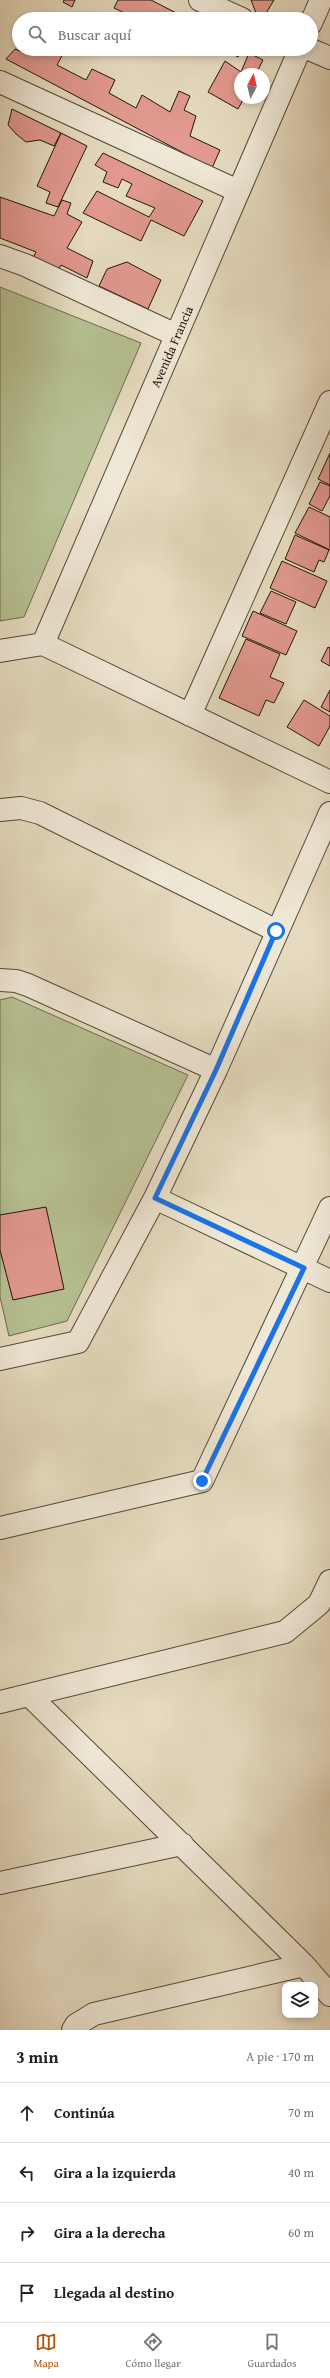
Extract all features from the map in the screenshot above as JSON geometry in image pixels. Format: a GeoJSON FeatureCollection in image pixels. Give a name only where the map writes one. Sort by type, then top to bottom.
{"type":"FeatureCollection","features":[{"type":"Feature","properties":{"kind":"street"},"geometry":{"type":"LineString","coordinates":[[200,0],[227,12]]}},
{"type":"Feature","properties":{"kind":"street"},"geometry":{"type":"LineString","coordinates":[[316,12],[321,0]]}},
{"type":"Feature","properties":{"kind":"street"},"geometry":{"type":"LineString","coordinates":[[318,53],[330,58]]}},
{"type":"Feature","properties":{"kind":"street","name":"Avenida Francia"},"geometry":{"type":"LineString","coordinates":[[43,644],[297,56]]}},
{"type":"Feature","properties":{"kind":"street"},"geometry":{"type":"LineString","coordinates":[[0,82],[238,191]]}},
{"type":"Feature","properties":{"kind":"street"},"geometry":{"type":"LineString","coordinates":[[0,256],[26,265],[176,336]]}},
{"type":"Feature","properties":{"kind":"street"},"geometry":{"type":"LineString","coordinates":[[190,715],[330,402]]}},
{"type":"Feature","properties":{"kind":"street"},"geometry":{"type":"LineString","coordinates":[[0,651],[43,644],[330,782]]}},
{"type":"Feature","properties":{"kind":"street"},"geometry":{"type":"LineString","coordinates":[[0,810],[21,808],[40,814],[276,931]]}},
{"type":"Feature","properties":{"kind":"street"},"geometry":{"type":"LineString","coordinates":[[0,1359],[78,1342],[155,1198],[216,1070],[276,931],[330,813]]}},
{"type":"Feature","properties":{"kind":"street"},"geometry":{"type":"LineString","coordinates":[[0,980],[16,981],[28,985],[216,1070]]}},
{"type":"Feature","properties":{"kind":"street"},"geometry":{"type":"LineString","coordinates":[[155,1198],[330,1281]]}},
{"type":"Feature","properties":{"kind":"street"},"geometry":{"type":"LineString","coordinates":[[0,1528],[202,1481],[304,1268],[330,1208]]}},
{"type":"Feature","properties":{"kind":"street"},"geometry":{"type":"LineString","coordinates":[[0,1702],[285,1632],[319,1604],[330,1581]]}},
{"type":"Feature","properties":{"kind":"street"},"geometry":{"type":"LineString","coordinates":[[30,1695],[304,1964],[330,1995]]}},
{"type":"Feature","properties":{"kind":"street"},"geometry":{"type":"LineString","coordinates":[[0,1883],[182,1844]]}},
{"type":"Feature","properties":{"kind":"street"},"geometry":{"type":"LineString","coordinates":[[73,2030],[76,2025],[94,2014],[304,1964]]}},
{"type":"Feature","properties":{"kind":"green space"},"geometry":{"type":"Polygon","coordinates":[[[0,287],[141,343],[24,617],[0,621],[0,287]]]}},
{"type":"Feature","properties":{"kind":"green space"},"geometry":{"type":"Polygon","coordinates":[[[12,997],[188,1075],[67,1321],[9,1336],[0,1297],[0,1000],[12,997]]]}},
{"type":"Feature","properties":{"kind":"building"},"geometry":{"type":"Polygon","coordinates":[[[64,0],[75,0],[72,7],[63,2],[64,0]]]}},
{"type":"Feature","properties":{"kind":"building"},"geometry":{"type":"Polygon","coordinates":[[[118,0],[151,0],[174,12],[122,12],[114,8],[118,0]]]}},
{"type":"Feature","properties":{"kind":"building"},"geometry":{"type":"Polygon","coordinates":[[[251,0],[274,0],[267,12],[256,12],[251,0]]]}},
{"type":"Feature","properties":{"kind":"building"},"geometry":{"type":"Polygon","coordinates":[[[12,52],[12,56],[62,56],[57,65],[86,80],[92,69],[115,80],[109,93],[136,108],[142,95],[170,112],[179,91],[190,96],[184,110],[196,116],[190,136],[220,150],[212,168],[6,59],[12,52]]]}},
{"type":"Feature","properties":{"kind":"building"},"geometry":{"type":"Polygon","coordinates":[[[248,56],[255,56],[263,60],[259,68],[243,68],[248,56]]]}},
{"type":"Feature","properties":{"kind":"building"},"geometry":{"type":"Polygon","coordinates":[[[225,61],[235,68],[234,104],[241,104],[238,109],[208,92],[225,61]]]}},
{"type":"Feature","properties":{"kind":"building"},"geometry":{"type":"Polygon","coordinates":[[[12,109],[61,133],[54,146],[40,140],[26,142],[16,134],[8,125],[12,109]]]}},
{"type":"Feature","properties":{"kind":"building"},"geometry":{"type":"Polygon","coordinates":[[[61,133],[87,146],[58,207],[46,203],[50,192],[37,186],[61,133]]]}},
{"type":"Feature","properties":{"kind":"building"},"geometry":{"type":"Polygon","coordinates":[[[103,153],[203,201],[184,236],[151,220],[141,241],[83,213],[97,191],[149,217],[155,208],[126,196],[132,184],[122,179],[118,188],[103,182],[107,172],[95,165],[103,153]]]}},
{"type":"Feature","properties":{"kind":"building"},"geometry":{"type":"Polygon","coordinates":[[[0,197],[54,216],[62,200],[71,203],[67,214],[82,222],[67,248],[93,261],[87,278],[61,265],[56,275],[31,262],[36,252],[0,238],[0,197]]]}},
{"type":"Feature","properties":{"kind":"building"},"geometry":{"type":"Polygon","coordinates":[[[127,262],[161,280],[148,309],[99,286],[107,269],[127,262]]]}},
{"type":"Feature","properties":{"kind":"building"},"geometry":{"type":"Polygon","coordinates":[[[330,453],[330,485],[318,479],[330,453]]]}},
{"type":"Feature","properties":{"kind":"building"},"geometry":{"type":"Polygon","coordinates":[[[320,482],[330,486],[330,496],[322,511],[309,504],[320,482]]]}},
{"type":"Feature","properties":{"kind":"building"},"geometry":{"type":"Polygon","coordinates":[[[309,507],[330,517],[330,550],[295,533],[309,507]]]}},
{"type":"Feature","properties":{"kind":"building"},"geometry":{"type":"Polygon","coordinates":[[[295,535],[329,550],[324,562],[319,560],[314,572],[285,559],[295,535]]]}},
{"type":"Feature","properties":{"kind":"building"},"geometry":{"type":"Polygon","coordinates":[[[282,561],[327,581],[315,608],[270,588],[282,561]]]}},
{"type":"Feature","properties":{"kind":"building"},"geometry":{"type":"Polygon","coordinates":[[[271,591],[296,602],[286,624],[260,613],[271,591]]]}},
{"type":"Feature","properties":{"kind":"building"},"geometry":{"type":"Polygon","coordinates":[[[253,611],[297,631],[286,655],[242,636],[253,611]]]}},
{"type":"Feature","properties":{"kind":"building"},"geometry":{"type":"Polygon","coordinates":[[[246,639],[280,654],[270,677],[284,683],[274,703],[266,700],[259,716],[219,698],[246,639]]]}},
{"type":"Feature","properties":{"kind":"building"},"geometry":{"type":"Polygon","coordinates":[[[328,647],[330,648],[330,666],[321,661],[328,647]]]}},
{"type":"Feature","properties":{"kind":"building"},"geometry":{"type":"Polygon","coordinates":[[[330,690],[330,712],[321,707],[330,690]]]}},
{"type":"Feature","properties":{"kind":"building"},"geometry":{"type":"Polygon","coordinates":[[[304,700],[330,716],[330,726],[319,746],[287,727],[304,700]]]}},
{"type":"Feature","properties":{"kind":"building"},"geometry":{"type":"Polygon","coordinates":[[[46,1207],[64,1289],[13,1300],[0,1250],[0,1215],[46,1207]]]}},
{"type":"Feature","properties":{"kind":"route"},"geometry":{"type":"LineString","coordinates":[[202,1481],[304,1268],[155,1198],[216,1070],[276,931]]}}]}
